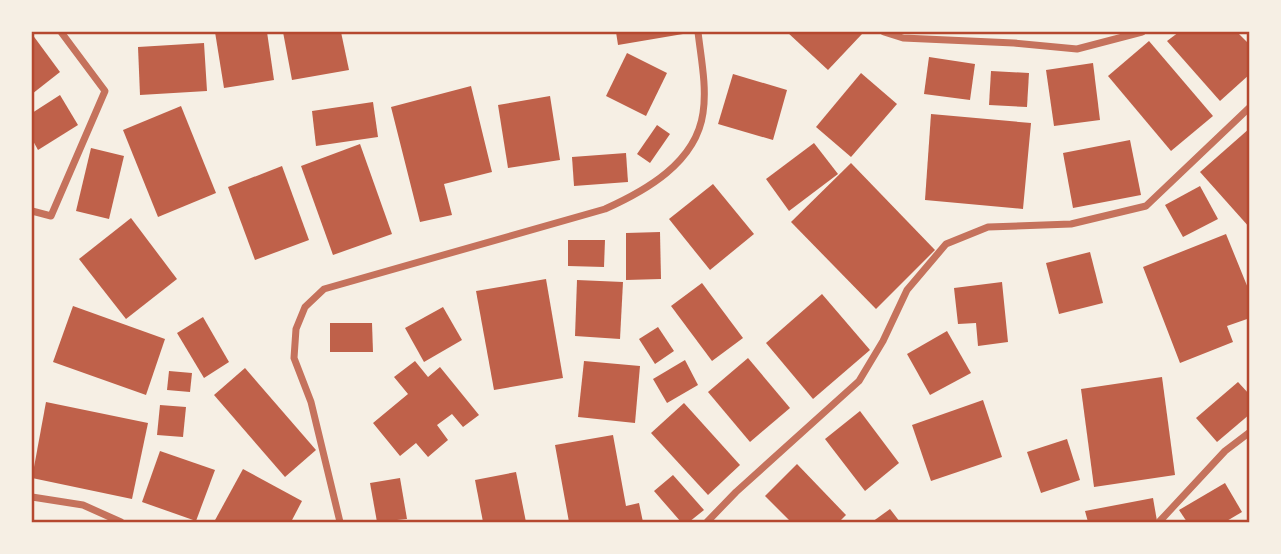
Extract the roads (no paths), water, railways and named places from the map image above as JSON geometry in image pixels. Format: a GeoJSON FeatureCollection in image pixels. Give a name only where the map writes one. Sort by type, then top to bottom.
{"type":"FeatureCollection","features":[{"type":"Feature","properties":{"kind":"street"},"geometry":{"type":"LineString","coordinates":[[32,211],[51,216],[105,91],[61,32]]}},
{"type":"Feature","properties":{"kind":"street"},"geometry":{"type":"LineString","coordinates":[[340,523],[311,402],[294,358],[296,329],[306,307],[324,289],[605,209],[661,179],[683,155],[703,116],[704,93],[698,32]]}},
{"type":"Feature","properties":{"kind":"street"},"geometry":{"type":"LineString","coordinates":[[884,32],[902,38],[1077,49],[1142,32]]}},
{"type":"Feature","properties":{"kind":"street"},"geometry":{"type":"LineString","coordinates":[[707,523],[736,492],[859,381],[883,341],[907,290],[946,244],[988,227],[1071,224],[1146,206],[1250,107]]}},
{"type":"Feature","properties":{"kind":"street"},"geometry":{"type":"LineString","coordinates":[[1159,523],[1225,451],[1250,432]]}},
{"type":"Feature","properties":{"kind":"street"},"geometry":{"type":"LineString","coordinates":[[32,497],[83,505],[121,523]]}}]}
